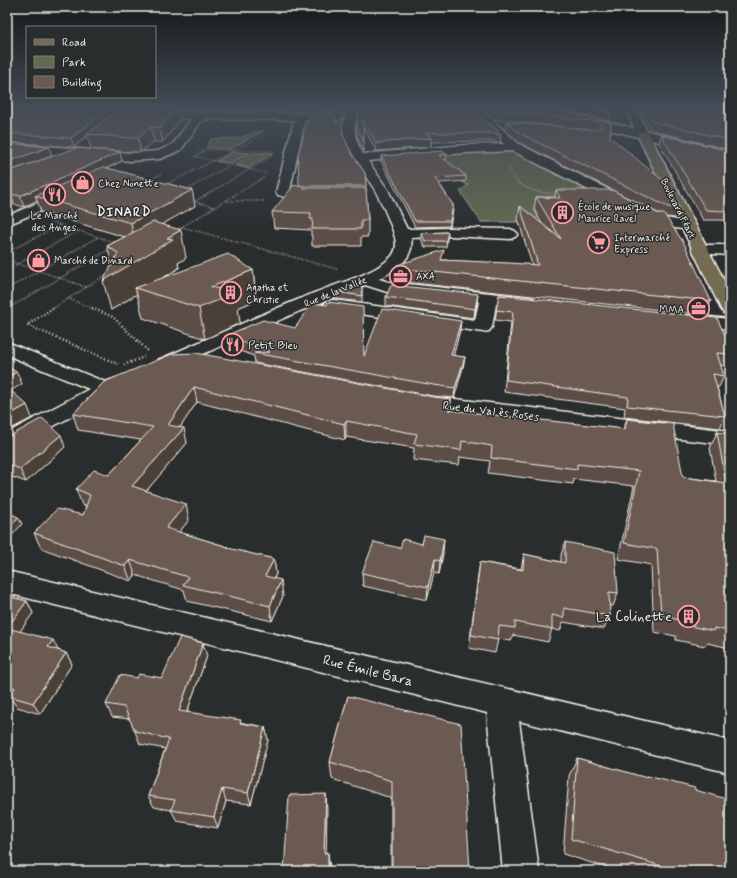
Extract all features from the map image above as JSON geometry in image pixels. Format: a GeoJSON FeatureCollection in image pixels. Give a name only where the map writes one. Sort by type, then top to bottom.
{"type":"FeatureCollection","features":[{"type":"Feature","properties":{"kind":"main road","name":"Boulevard Féart"},"geometry":{"type":"LineString","coordinates":[[650,148],[730,309]]}},
{"type":"Feature","properties":{"kind":"street"},"geometry":{"type":"LineString","coordinates":[[18,148],[136,158],[160,155],[175,148]]}},
{"type":"Feature","properties":{"kind":"street"},"geometry":{"type":"LineString","coordinates":[[48,163],[76,153],[82,148]]}},
{"type":"Feature","properties":{"kind":"street"},"geometry":{"type":"LineString","coordinates":[[288,148],[283,192],[306,198],[327,198]]}},
{"type":"Feature","properties":{"kind":"street","name":"Rue de la Vallée"},"geometry":{"type":"LineString","coordinates":[[7,442],[105,389],[163,366],[313,299],[364,279],[383,270],[398,259],[403,250],[404,243],[402,234],[379,186],[353,148]]}},
{"type":"Feature","properties":{"kind":"street"},"geometry":{"type":"LineString","coordinates":[[359,158],[488,148]]}},
{"type":"Feature","properties":{"kind":"street"},"geometry":{"type":"LineString","coordinates":[[517,148],[661,222],[688,226]]}},
{"type":"Feature","properties":{"kind":"street"},"geometry":{"type":"LineString","coordinates":[[700,148],[730,155]]}},
{"type":"Feature","properties":{"kind":"street"},"geometry":{"type":"LineString","coordinates":[[118,171],[133,164],[136,158]]}},
{"type":"Feature","properties":{"kind":"street"},"geometry":{"type":"LineString","coordinates":[[7,221],[75,191]]}},
{"type":"Feature","properties":{"kind":"street"},"geometry":{"type":"LineString","coordinates":[[370,198],[385,198]]}},
{"type":"Feature","properties":{"kind":"street"},"geometry":{"type":"LineString","coordinates":[[402,234],[450,232],[510,234]]}},
{"type":"Feature","properties":{"kind":"street"},"geometry":{"type":"LineString","coordinates":[[700,250],[730,250]]}},
{"type":"Feature","properties":{"kind":"street"},"geometry":{"type":"LineString","coordinates":[[364,279],[387,287],[542,304]]}},
{"type":"Feature","properties":{"kind":"street"},"geometry":{"type":"LineString","coordinates":[[313,299],[323,304],[483,327],[488,298]]}},
{"type":"Feature","properties":{"kind":"street"},"geometry":{"type":"LineString","coordinates":[[674,318],[730,324]]}},
{"type":"Feature","properties":{"kind":"street"},"geometry":{"type":"LineString","coordinates":[[7,348],[105,389]]}},
{"type":"Feature","properties":{"kind":"street"},"geometry":{"type":"LineString","coordinates":[[182,357],[214,363]]}},
{"type":"Feature","properties":{"kind":"street","name":"Rue du Val ès Roses"},"geometry":{"type":"LineString","coordinates":[[402,398],[433,404],[730,438]]}},
{"type":"Feature","properties":{"kind":"street","name":"Rue Émile Bara"},"geometry":{"type":"LineString","coordinates":[[7,582],[730,757]]}},
{"type":"Feature","properties":{"kind":"street"},"geometry":{"type":"LineString","coordinates":[[501,701],[521,871]]}},
{"type":"Feature","properties":{"kind":"path"},"geometry":{"type":"LineString","coordinates":[[175,148],[213,161],[271,174],[175,231]]}},
{"type":"Feature","properties":{"kind":"path"},"geometry":{"type":"LineString","coordinates":[[200,148],[198,150],[287,151]]}},
{"type":"Feature","properties":{"kind":"path"},"geometry":{"type":"LineString","coordinates":[[165,185],[239,148]]}},
{"type":"Feature","properties":{"kind":"path"},"geometry":{"type":"LineString","coordinates":[[186,190],[255,151]]}},
{"type":"Feature","properties":{"kind":"path"},"geometry":{"type":"LineString","coordinates":[[193,202],[249,169],[287,151]]}},
{"type":"Feature","properties":{"kind":"path"},"geometry":{"type":"LineString","coordinates":[[186,200],[214,207]]}},
{"type":"Feature","properties":{"kind":"path"},"geometry":{"type":"LineString","coordinates":[[225,201],[267,201]]}},
{"type":"Feature","properties":{"kind":"path"},"geometry":{"type":"LineString","coordinates":[[7,309],[120,244],[24,214]]}},
{"type":"Feature","properties":{"kind":"path"},"geometry":{"type":"LineString","coordinates":[[7,252],[60,225]]}},
{"type":"Feature","properties":{"kind":"path"},"geometry":{"type":"LineString","coordinates":[[181,227],[348,272],[364,279]]}},
{"type":"Feature","properties":{"kind":"path"},"geometry":{"type":"LineString","coordinates":[[7,270],[78,231]]}},
{"type":"Feature","properties":{"kind":"path"},"geometry":{"type":"LineString","coordinates":[[7,289],[98,237]]}},
{"type":"Feature","properties":{"kind":"path"},"geometry":{"type":"LineString","coordinates":[[7,260],[86,288]]}},
{"type":"Feature","properties":{"kind":"path"},"geometry":{"type":"LineString","coordinates":[[112,272],[27,325],[138,376]]}},
{"type":"Feature","properties":{"kind":"path"},"geometry":{"type":"LineString","coordinates":[[68,299],[113,317],[163,366]]}},
{"type":"Feature","properties":{"kind":"green space"},"geometry":{"type":"Polygon","coordinates":[[[206,148],[232,148],[230,149],[206,148]]]}},
{"type":"Feature","properties":{"kind":"green space"},"geometry":{"type":"Polygon","coordinates":[[[508,148],[644,217],[532,218],[532,220],[538,220],[538,222],[481,222],[460,191],[468,185],[462,182],[439,160],[446,159],[437,152],[508,148]]]}},
{"type":"Feature","properties":{"kind":"green space"},"geometry":{"type":"Polygon","coordinates":[[[232,152],[250,153],[230,163],[217,161],[232,152]]]}},
{"type":"Feature","properties":{"kind":"green space"},"geometry":{"type":"Polygon","coordinates":[[[255,153],[274,153],[248,168],[235,165],[255,153]]]}},
{"type":"Feature","properties":{"kind":"building"},"geometry":{"type":"Polygon","coordinates":[[[7,148],[46,148],[7,162],[7,148]]]}},
{"type":"Feature","properties":{"kind":"building"},"geometry":{"type":"Polygon","coordinates":[[[76,148],[120,152],[20,196],[11,194],[7,195],[7,172],[76,148]]]}},
{"type":"Feature","properties":{"kind":"building"},"geometry":{"type":"Polygon","coordinates":[[[300,148],[349,148],[365,173],[366,186],[299,185],[298,154],[300,148]]]}},
{"type":"Feature","properties":{"kind":"building"},"geometry":{"type":"Polygon","coordinates":[[[549,148],[623,148],[666,183],[679,208],[668,207],[549,148]]]}},
{"type":"Feature","properties":{"kind":"building"},"geometry":{"type":"Polygon","coordinates":[[[669,148],[717,148],[730,151],[730,216],[726,211],[706,210],[669,148]]]}},
{"type":"Feature","properties":{"kind":"building"},"geometry":{"type":"Polygon","coordinates":[[[443,151],[446,154],[439,155],[466,176],[435,178],[453,205],[450,221],[415,221],[381,156],[443,151]]]}},
{"type":"Feature","properties":{"kind":"building"},"geometry":{"type":"Polygon","coordinates":[[[103,167],[192,190],[131,223],[35,196],[103,167]]]}},
{"type":"Feature","properties":{"kind":"building"},"geometry":{"type":"Polygon","coordinates":[[[294,185],[305,188],[366,188],[368,220],[361,220],[361,229],[312,229],[313,219],[310,219],[311,213],[272,212],[294,185]]]}},
{"type":"Feature","properties":{"kind":"building"},"geometry":{"type":"Polygon","coordinates":[[[556,190],[612,190],[659,214],[664,214],[684,243],[711,301],[396,268],[397,265],[444,250],[441,260],[538,265],[520,206],[561,239],[536,197],[560,198],[556,190]]]}},
{"type":"Feature","properties":{"kind":"building"},"geometry":{"type":"Polygon","coordinates":[[[153,222],[181,230],[167,238],[173,239],[103,281],[118,253],[107,246],[153,222]]]}},
{"type":"Feature","properties":{"kind":"building"},"geometry":{"type":"Polygon","coordinates":[[[448,232],[446,241],[425,241],[421,233],[448,232]]]}},
{"type":"Feature","properties":{"kind":"building"},"geometry":{"type":"Polygon","coordinates":[[[228,254],[253,270],[211,287],[236,293],[199,308],[135,288],[228,254]]]}},
{"type":"Feature","properties":{"kind":"building"},"geometry":{"type":"Polygon","coordinates":[[[362,284],[362,296],[337,292],[362,284]]]}},
{"type":"Feature","properties":{"kind":"building"},"geometry":{"type":"Polygon","coordinates":[[[391,285],[478,294],[475,309],[386,297],[391,285]]]}},
{"type":"Feature","properties":{"kind":"building"},"geometry":{"type":"Polygon","coordinates":[[[499,295],[717,318],[730,346],[730,354],[717,353],[724,376],[713,374],[725,416],[627,406],[628,397],[506,380],[513,312],[496,310],[499,295]]]}},
{"type":"Feature","properties":{"kind":"building"},"geometry":{"type":"Polygon","coordinates":[[[328,302],[363,307],[364,356],[382,309],[461,321],[451,355],[465,357],[455,388],[254,353],[270,352],[225,336],[263,320],[295,328],[312,303],[327,305],[328,302]]]}},
{"type":"Feature","properties":{"kind":"building"},"geometry":{"type":"Polygon","coordinates":[[[196,353],[451,399],[448,410],[625,429],[627,419],[673,424],[683,477],[726,483],[717,432],[730,434],[730,631],[714,628],[714,631],[684,625],[684,621],[661,616],[657,549],[624,543],[639,471],[577,464],[577,469],[491,458],[492,446],[462,441],[461,450],[414,444],[417,434],[346,421],[344,424],[194,387],[168,425],[184,428],[132,486],[186,504],[166,528],[228,548],[274,559],[265,576],[281,580],[270,606],[183,585],[188,577],[130,560],[125,566],[34,533],[57,509],[83,515],[90,495],[76,489],[94,470],[109,475],[153,427],[73,414],[104,382],[172,354],[196,353]]]}},
{"type":"Feature","properties":{"kind":"building"},"geometry":{"type":"Polygon","coordinates":[[[7,367],[17,372],[7,377],[7,367]]]}},
{"type":"Feature","properties":{"kind":"building"},"geometry":{"type":"Polygon","coordinates":[[[7,387],[27,405],[7,416],[7,387]]]}},
{"type":"Feature","properties":{"kind":"building"},"geometry":{"type":"Polygon","coordinates":[[[42,418],[61,435],[20,469],[7,464],[7,436],[10,436],[42,418]]]}},
{"type":"Feature","properties":{"kind":"building"},"geometry":{"type":"Polygon","coordinates":[[[7,512],[18,517],[7,531],[7,512]]]}},
{"type":"Feature","properties":{"kind":"building"},"geometry":{"type":"Polygon","coordinates":[[[424,535],[444,539],[440,561],[435,559],[428,587],[362,573],[374,542],[400,548],[403,539],[422,544],[424,535]]]}},
{"type":"Feature","properties":{"kind":"building"},"geometry":{"type":"Polygon","coordinates":[[[565,542],[615,552],[618,593],[609,592],[610,616],[564,608],[564,618],[552,615],[552,629],[515,622],[515,628],[499,626],[498,640],[471,635],[480,562],[523,570],[524,554],[565,563],[565,542]]]}},
{"type":"Feature","properties":{"kind":"building"},"geometry":{"type":"Polygon","coordinates":[[[7,596],[27,601],[7,628],[7,596]]]}},
{"type":"Feature","properties":{"kind":"building"},"geometry":{"type":"Polygon","coordinates":[[[7,628],[53,640],[48,647],[66,653],[33,703],[9,696],[15,688],[7,685],[7,628]]]}},
{"type":"Feature","properties":{"kind":"building"},"geometry":{"type":"Polygon","coordinates":[[[180,637],[203,643],[179,711],[241,720],[240,723],[265,727],[248,793],[222,789],[214,817],[171,810],[175,800],[148,796],[169,739],[135,731],[124,707],[106,704],[120,675],[137,678],[139,674],[162,678],[180,637]]]}},
{"type":"Feature","properties":{"kind":"building"},"geometry":{"type":"Polygon","coordinates":[[[348,696],[461,724],[470,871],[392,871],[392,781],[330,762],[348,696]]]}},
{"type":"Feature","properties":{"kind":"building"},"geometry":{"type":"Polygon","coordinates":[[[577,758],[647,778],[647,776],[695,788],[695,790],[730,800],[730,871],[678,871],[571,839],[577,758]]]}},
{"type":"Feature","properties":{"kind":"building"},"geometry":{"type":"Polygon","coordinates":[[[326,794],[324,853],[328,853],[328,871],[284,871],[289,795],[326,794]]]}},
{"type":"Feature","properties":{"kind":"place","name":"Chez Nonette"},"geometry":{"type":"Point","coordinates":[82,183]}},
{"type":"Feature","properties":{"kind":"place","name":"Le Marché des Anges"},"geometry":{"type":"Point","coordinates":[54,195]}},
{"type":"Feature","properties":{"kind":"place","name":"École de musique Maurice Ravel"},"geometry":{"type":"Point","coordinates":[562,212]}},
{"type":"Feature","properties":{"kind":"place","name":"Intermarché Express"},"geometry":{"type":"Point","coordinates":[598,243]}},
{"type":"Feature","properties":{"kind":"place","name":"Marché de Dinard"},"geometry":{"type":"Point","coordinates":[38,260]}},
{"type":"Feature","properties":{"kind":"place","name":"AXA"},"geometry":{"type":"Point","coordinates":[401,276]}},
{"type":"Feature","properties":{"kind":"place","name":"Agatha et Christie"},"geometry":{"type":"Point","coordinates":[231,293]}},
{"type":"Feature","properties":{"kind":"place","name":"MMA"},"geometry":{"type":"Point","coordinates":[699,309]}},
{"type":"Feature","properties":{"kind":"place","name":"Petit Bleu"},"geometry":{"type":"Point","coordinates":[233,345]}},
{"type":"Feature","properties":{"kind":"place","name":"La Colinette"},"geometry":{"type":"Point","coordinates":[688,616]}},
{"type":"Feature","properties":{"kind":"district","name":"DINARD"},"geometry":{"type":"Point","coordinates":[124,211]}}]}
